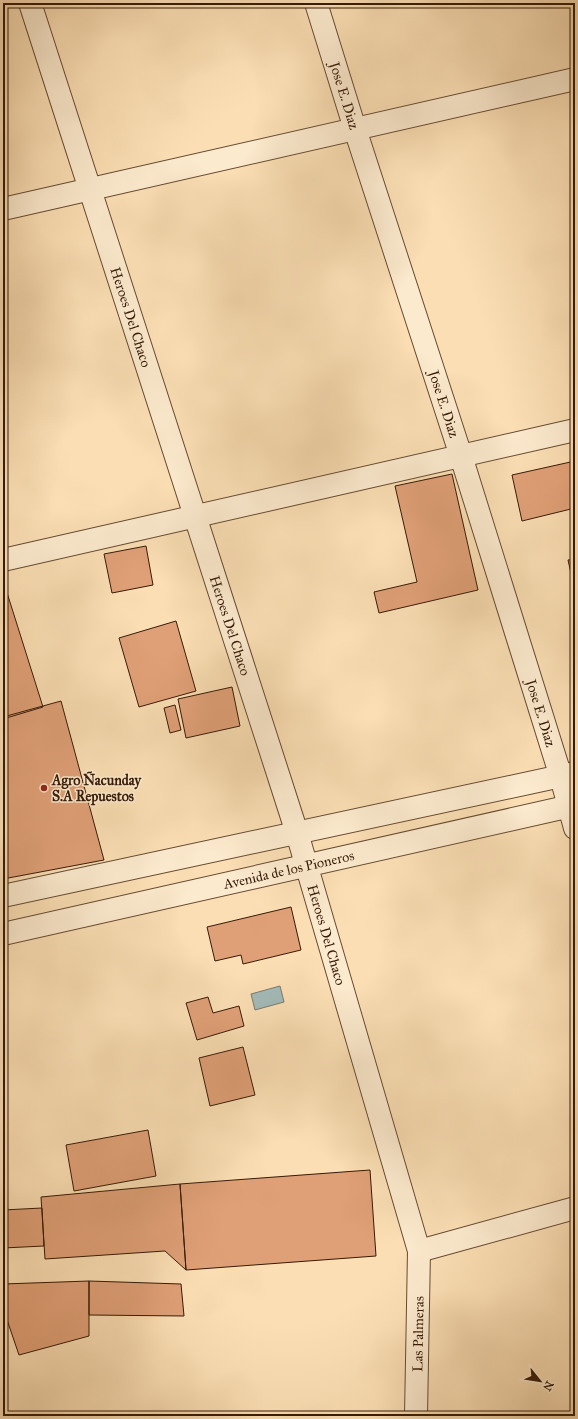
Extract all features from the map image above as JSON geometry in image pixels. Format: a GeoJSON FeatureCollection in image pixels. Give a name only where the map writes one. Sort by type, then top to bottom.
{"type":"FeatureCollection","features":[{"type":"Feature","properties":{"kind":"street","name":"Heroes Del Chaco"},"geometry":{"type":"LineString","coordinates":[[30,3],[298,833],[419,1251]]}},
{"type":"Feature","properties":{"kind":"street","name":"Jose E. Diaz"},"geometry":{"type":"LineString","coordinates":[[316,3],[355,129],[461,456],[568,775],[575,828]]}},
{"type":"Feature","properties":{"kind":"street"},"geometry":{"type":"LineString","coordinates":[[3,209],[575,80]]}},
{"type":"Feature","properties":{"kind":"street"},"geometry":{"type":"LineString","coordinates":[[3,560],[575,430]]}},
{"type":"Feature","properties":{"kind":"street"},"geometry":{"type":"LineString","coordinates":[[3,896],[568,775]]}},
{"type":"Feature","properties":{"kind":"street","name":"Avenida de los Pioneros"},"geometry":{"type":"LineString","coordinates":[[3,934],[572,806]]}},
{"type":"Feature","properties":{"kind":"street"},"geometry":{"type":"LineString","coordinates":[[419,1251],[575,1208]]}},
{"type":"Feature","properties":{"kind":"street","name":"Las Palmeras"},"geometry":{"type":"LineString","coordinates":[[416,1416],[419,1251]]}},
{"type":"Feature","properties":{"kind":"water"},"geometry":{"type":"Polygon","coordinates":[[[280,986],[284,1002],[255,1010],[251,994],[280,986]]]}},
{"type":"Feature","properties":{"kind":"building"},"geometry":{"type":"Polygon","coordinates":[[[575,461],[575,508],[522,521],[512,475],[575,461]]]}},
{"type":"Feature","properties":{"kind":"building"},"geometry":{"type":"Polygon","coordinates":[[[452,474],[478,590],[379,613],[374,592],[417,582],[395,486],[452,474]]]}},
{"type":"Feature","properties":{"kind":"building"},"geometry":{"type":"Polygon","coordinates":[[[146,546],[153,585],[112,593],[104,554],[146,546]]]}},
{"type":"Feature","properties":{"kind":"building"},"geometry":{"type":"Polygon","coordinates":[[[575,559],[575,591],[568,560],[575,559]]]}},
{"type":"Feature","properties":{"kind":"building"},"geometry":{"type":"Polygon","coordinates":[[[3,580],[43,707],[3,719],[3,580]]]}},
{"type":"Feature","properties":{"kind":"building"},"geometry":{"type":"Polygon","coordinates":[[[176,621],[196,691],[139,707],[119,638],[176,621]]]}},
{"type":"Feature","properties":{"kind":"building"},"geometry":{"type":"Polygon","coordinates":[[[232,687],[240,726],[186,738],[178,699],[232,687]]]}},
{"type":"Feature","properties":{"kind":"building","name":"Agro Ñacunday S.A Repuestos"},"geometry":{"type":"Polygon","coordinates":[[[61,701],[104,860],[3,879],[3,717],[61,701]]]}},
{"type":"Feature","properties":{"kind":"building"},"geometry":{"type":"Polygon","coordinates":[[[175,705],[181,730],[170,733],[164,708],[175,705]]]}},
{"type":"Feature","properties":{"kind":"building"},"geometry":{"type":"Polygon","coordinates":[[[291,907],[301,950],[243,964],[241,955],[215,961],[207,927],[291,907]]]}},
{"type":"Feature","properties":{"kind":"building"},"geometry":{"type":"Polygon","coordinates":[[[208,997],[213,1013],[239,1006],[244,1026],[197,1040],[186,1003],[208,997]]]}},
{"type":"Feature","properties":{"kind":"building"},"geometry":{"type":"Polygon","coordinates":[[[243,1047],[255,1095],[210,1106],[199,1058],[243,1047]]]}},
{"type":"Feature","properties":{"kind":"building"},"geometry":{"type":"Polygon","coordinates":[[[148,1130],[156,1176],[74,1191],[66,1145],[148,1130]]]}},
{"type":"Feature","properties":{"kind":"building"},"geometry":{"type":"Polygon","coordinates":[[[370,1170],[376,1256],[186,1270],[180,1184],[370,1170]]]}},
{"type":"Feature","properties":{"kind":"building"},"geometry":{"type":"Polygon","coordinates":[[[180,1184],[186,1270],[165,1251],[45,1259],[41,1197],[180,1184]]]}},
{"type":"Feature","properties":{"kind":"building"},"geometry":{"type":"Polygon","coordinates":[[[42,1208],[44,1246],[3,1248],[3,1210],[42,1208]]]}},
{"type":"Feature","properties":{"kind":"building"},"geometry":{"type":"Polygon","coordinates":[[[89,1281],[89,1336],[19,1355],[3,1308],[3,1284],[89,1281]]]}},
{"type":"Feature","properties":{"kind":"building"},"geometry":{"type":"Polygon","coordinates":[[[89,1281],[181,1284],[184,1316],[89,1315],[89,1281]]]}},
{"type":"Feature","properties":{"kind":"place","name":"Agro Ñacunday S.A Repuestos"},"geometry":{"type":"Point","coordinates":[44,788]}}]}
